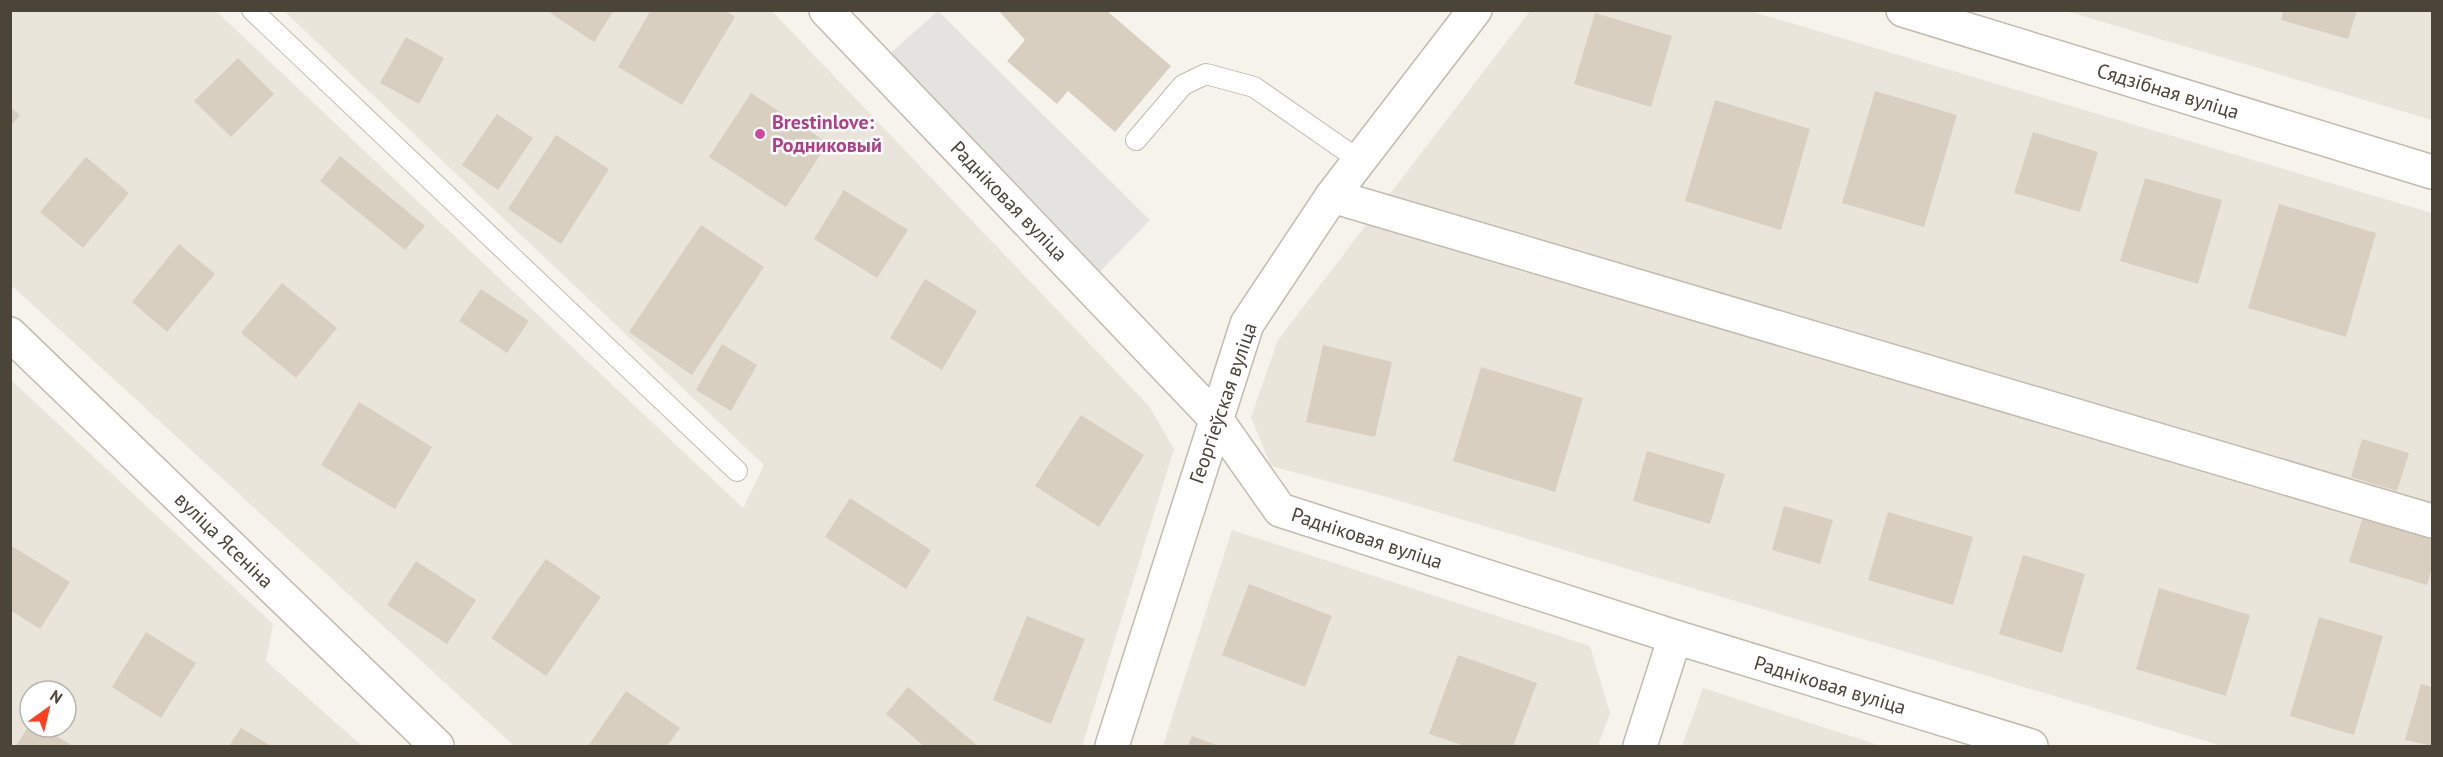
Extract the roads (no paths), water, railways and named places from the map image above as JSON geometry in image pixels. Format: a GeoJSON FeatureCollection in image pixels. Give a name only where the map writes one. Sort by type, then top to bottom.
{"type":"FeatureCollection","features":[{"type":"Feature","properties":{"kind":"street","name":"Радніковая вуліца"},"geometry":{"type":"LineString","coordinates":[[826,10],[1216,419],[1280,510],[1675,637],[2031,747]]}},
{"type":"Feature","properties":{"kind":"street","name":"Георгіеўская вуліца"},"geometry":{"type":"LineString","coordinates":[[1112,747],[1247,324],[1332,196],[1475,10]]}},
{"type":"Feature","properties":{"kind":"street","name":"Сядзібная вуліца"},"geometry":{"type":"LineString","coordinates":[[1903,10],[2433,172]]}},
{"type":"Feature","properties":{"kind":"street"},"geometry":{"type":"LineString","coordinates":[[1332,196],[2433,521]]}},
{"type":"Feature","properties":{"kind":"street","name":"вуліца Ясеніна"},"geometry":{"type":"LineString","coordinates":[[10,334],[437,747]]}},
{"type":"Feature","properties":{"kind":"street"},"geometry":{"type":"LineString","coordinates":[[1640,747],[1675,637]]}},
{"type":"Feature","properties":{"kind":"lane"},"geometry":{"type":"LineString","coordinates":[[252,10],[736,471]]}},
{"type":"Feature","properties":{"kind":"lane"},"geometry":{"type":"LineString","coordinates":[[1136,140],[1183,85],[1206,74],[1254,87],[1359,160]]}},
{"type":"Feature","properties":{"kind":"place","name":"Brestinlove: Родниковый"},"geometry":{"type":"Point","coordinates":[760,134]}}]}
